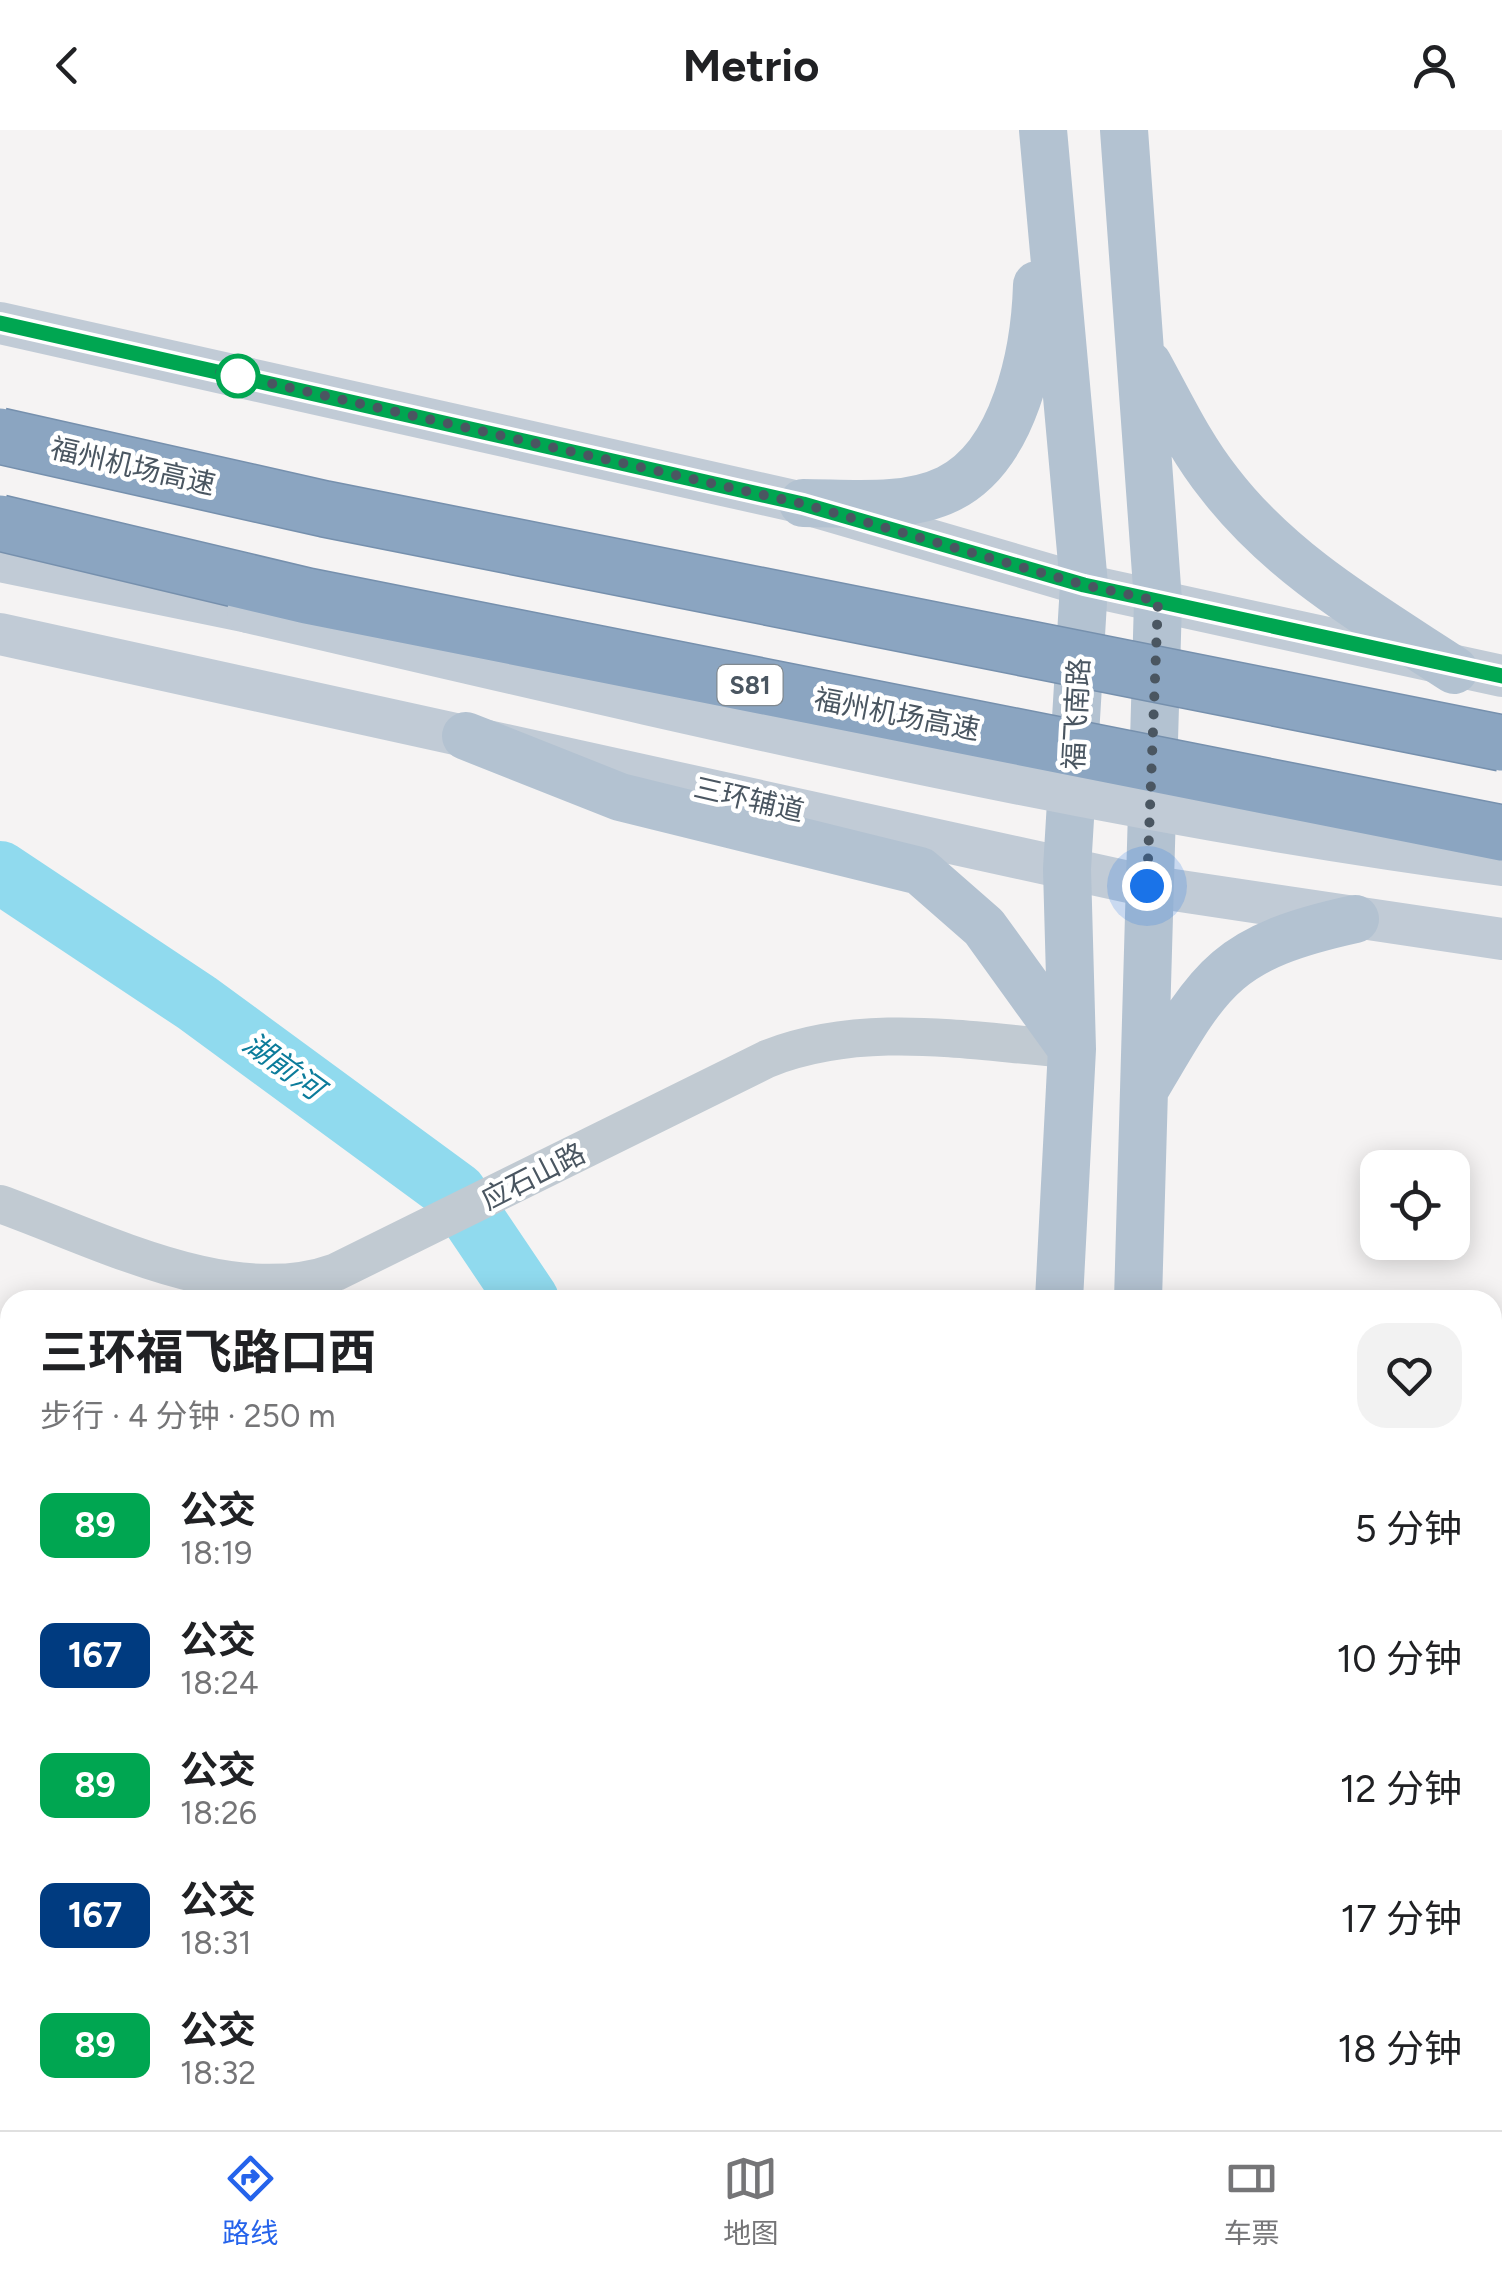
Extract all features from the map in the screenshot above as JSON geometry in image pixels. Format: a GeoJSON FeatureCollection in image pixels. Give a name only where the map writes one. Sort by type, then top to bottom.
{"type":"FeatureCollection","features":[{"type":"Feature","properties":{"kind":"highway","name":"福州机场高速"},"geometry":{"type":"LineString","coordinates":[[0,436],[344,512],[1502,742]]}},
{"type":"Feature","properties":{"kind":"highway","name":"福州机场高速"},"geometry":{"type":"LineString","coordinates":[[0,524],[307,596],[1502,833]]}},
{"type":"Feature","properties":{"kind":"main road"},"geometry":{"type":"LineString","coordinates":[[1124,130],[1158,601],[1138,1290]]}},
{"type":"Feature","properties":{"kind":"main road"},"geometry":{"type":"LineString","coordinates":[[803,504],[892,504],[949,488],[997,446],[1023,387],[1037,300],[1043,131]]}},
{"type":"Feature","properties":{"kind":"main road","name":"福飞南路"},"geometry":{"type":"LineString","coordinates":[[1043,131],[1084,585],[1067,870],[1072,1049],[1060,1290]]}},
{"type":"Feature","properties":{"kind":"main road"},"geometry":{"type":"LineString","coordinates":[[0,323],[803,504],[1084,585],[1454,670],[1502,676]]}},
{"type":"Feature","properties":{"kind":"main road"},"geometry":{"type":"LineString","coordinates":[[1139,348],[1220,484],[1273,542],[1331,590],[1454,670]]}},
{"type":"Feature","properties":{"kind":"main road"},"geometry":{"type":"LineString","coordinates":[[0,560],[248,612],[907,763],[1392,850],[1502,864]]}},
{"type":"Feature","properties":{"kind":"main road","name":"三环辅道"},"geometry":{"type":"LineString","coordinates":[[0,634],[1067,870],[1147,886],[1502,939]]}},
{"type":"Feature","properties":{"kind":"main road"},"geometry":{"type":"LineString","coordinates":[[466,736],[620,797],[920,870],[984,926],[1072,1049]]}},
{"type":"Feature","properties":{"kind":"main road"},"geometry":{"type":"LineString","coordinates":[[1144,1092],[1206,988],[1236,962],[1300,931],[1355,918]]}},
{"type":"Feature","properties":{"kind":"street","name":"应石山路"},"geometry":{"type":"LineString","coordinates":[[0,1204],[196,1274],[251,1286],[316,1279],[448,1219],[767,1059],[816,1041],[878,1035],[1072,1049]]}},
{"type":"Feature","properties":{"kind":"waterway","name":"湖前河"},"geometry":{"type":"LineString","coordinates":[[0,872],[197,1003],[456,1193],[521,1290]]}},
{"type":"Feature","properties":{"kind":"bus line","name":"89"},"geometry":{"type":"LineString","coordinates":[[0,323],[803,504],[1084,585],[1454,670],[1502,676]]}},
{"type":"Feature","properties":{"kind":"route"},"geometry":{"type":"LineString","coordinates":[[238,376],[220,372],[803,504],[1084,585],[1158,601],[1147,886]]}}]}
